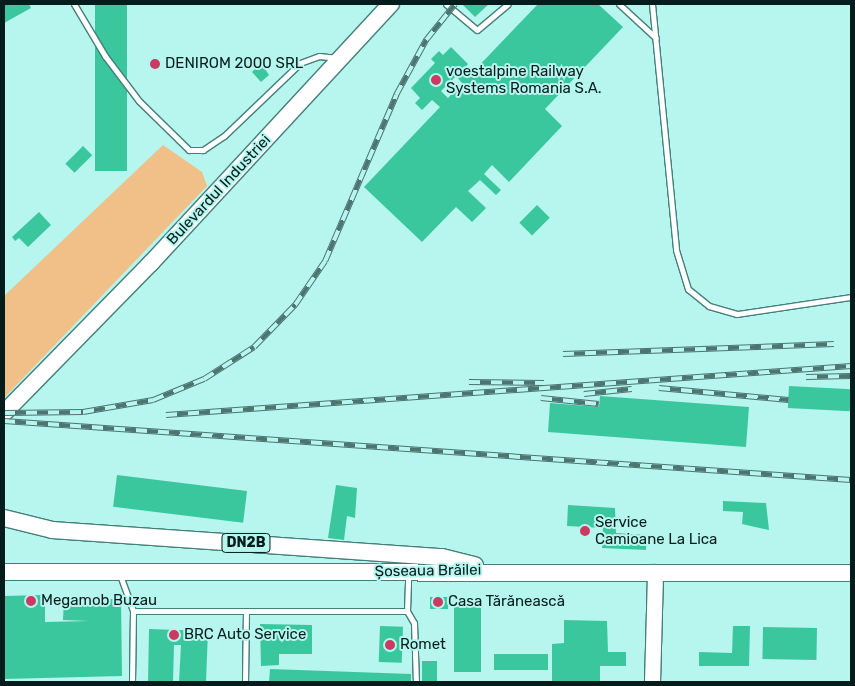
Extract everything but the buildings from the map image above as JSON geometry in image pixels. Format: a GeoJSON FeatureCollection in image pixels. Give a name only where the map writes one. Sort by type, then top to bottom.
{"type":"FeatureCollection","features":[{"type":"Feature","properties":{"kind":"main road","name":"Bulevardul Industriei"},"geometry":{"type":"LineString","coordinates":[[4,413],[391,4]]}},
{"type":"Feature","properties":{"kind":"main road","name":"DN2B"},"geometry":{"type":"LineString","coordinates":[[4,518],[52,530],[442,557],[488,570]]}},
{"type":"Feature","properties":{"kind":"main road","name":"Șoseaua Brăilei"},"geometry":{"type":"LineString","coordinates":[[4,572],[408,572],[488,570],[851,573]]}},
{"type":"Feature","properties":{"kind":"main road"},"geometry":{"type":"LineString","coordinates":[[652,682],[655,572]]}},
{"type":"Feature","properties":{"kind":"lane"},"geometry":{"type":"LineString","coordinates":[[74,4],[105,56],[139,101],[189,150],[203,150],[224,136],[300,63],[319,56],[341,58]]}},
{"type":"Feature","properties":{"kind":"lane"},"geometry":{"type":"LineString","coordinates":[[446,4],[477,30],[508,4]]}},
{"type":"Feature","properties":{"kind":"lane"},"geometry":{"type":"LineString","coordinates":[[619,4],[656,38]]}},
{"type":"Feature","properties":{"kind":"lane"},"geometry":{"type":"LineString","coordinates":[[652,4],[676,250],[688,289],[708,306],[737,314],[851,297]]}},
{"type":"Feature","properties":{"kind":"lane"},"geometry":{"type":"LineString","coordinates":[[119,572],[133,611],[132,682]]}},
{"type":"Feature","properties":{"kind":"lane"},"geometry":{"type":"LineString","coordinates":[[408,572],[407,612],[414,623],[416,682]]}},
{"type":"Feature","properties":{"kind":"lane"},"geometry":{"type":"LineString","coordinates":[[133,611],[407,612]]}},
{"type":"Feature","properties":{"kind":"lane"},"geometry":{"type":"LineString","coordinates":[[245,682],[246,612]]}},
{"type":"Feature","properties":{"kind":"shaded area"},"geometry":{"type":"Polygon","coordinates":[[[163,145],[202,172],[207,186],[4,398],[4,296],[163,145]]]}},
{"type":"Feature","properties":{"kind":"railway"},"geometry":{"type":"LineString","coordinates":[[4,413],[83,412],[153,400],[204,379],[254,347],[295,305],[325,261],[396,95],[426,40],[455,4]]}},
{"type":"Feature","properties":{"kind":"railway"},"geometry":{"type":"LineString","coordinates":[[563,354],[834,344]]}},
{"type":"Feature","properties":{"kind":"railway"},"geometry":{"type":"LineString","coordinates":[[166,415],[851,366]]}},
{"type":"Feature","properties":{"kind":"railway"},"geometry":{"type":"LineString","coordinates":[[806,377],[851,376]]}},
{"type":"Feature","properties":{"kind":"railway"},"geometry":{"type":"LineString","coordinates":[[469,382],[544,383]]}},
{"type":"Feature","properties":{"kind":"railway"},"geometry":{"type":"LineString","coordinates":[[659,388],[788,400]]}},
{"type":"Feature","properties":{"kind":"railway"},"geometry":{"type":"LineString","coordinates":[[584,394],[632,389]]}},
{"type":"Feature","properties":{"kind":"railway"},"geometry":{"type":"LineString","coordinates":[[541,398],[599,404]]}},
{"type":"Feature","properties":{"kind":"railway"},"geometry":{"type":"LineString","coordinates":[[4,421],[851,480]]}},
{"type":"Feature","properties":{"kind":"place","name":"DENIROM 2000 SRL"},"geometry":{"type":"Point","coordinates":[155,64]}},
{"type":"Feature","properties":{"kind":"place","name":"voestalpine Railway Systems Romania S.A."},"geometry":{"type":"Point","coordinates":[436,80]}},
{"type":"Feature","properties":{"kind":"place","name":"Service Camioane La Lica"},"geometry":{"type":"Point","coordinates":[585,531]}},
{"type":"Feature","properties":{"kind":"place","name":"Megamob Buzau"},"geometry":{"type":"Point","coordinates":[31,601]}},
{"type":"Feature","properties":{"kind":"place","name":"Casa Tărănească"},"geometry":{"type":"Point","coordinates":[438,602]}},
{"type":"Feature","properties":{"kind":"place","name":"BRC Auto Service"},"geometry":{"type":"Point","coordinates":[174,635]}},
{"type":"Feature","properties":{"kind":"place","name":"Romet"},"geometry":{"type":"Point","coordinates":[390,645]}}]}
